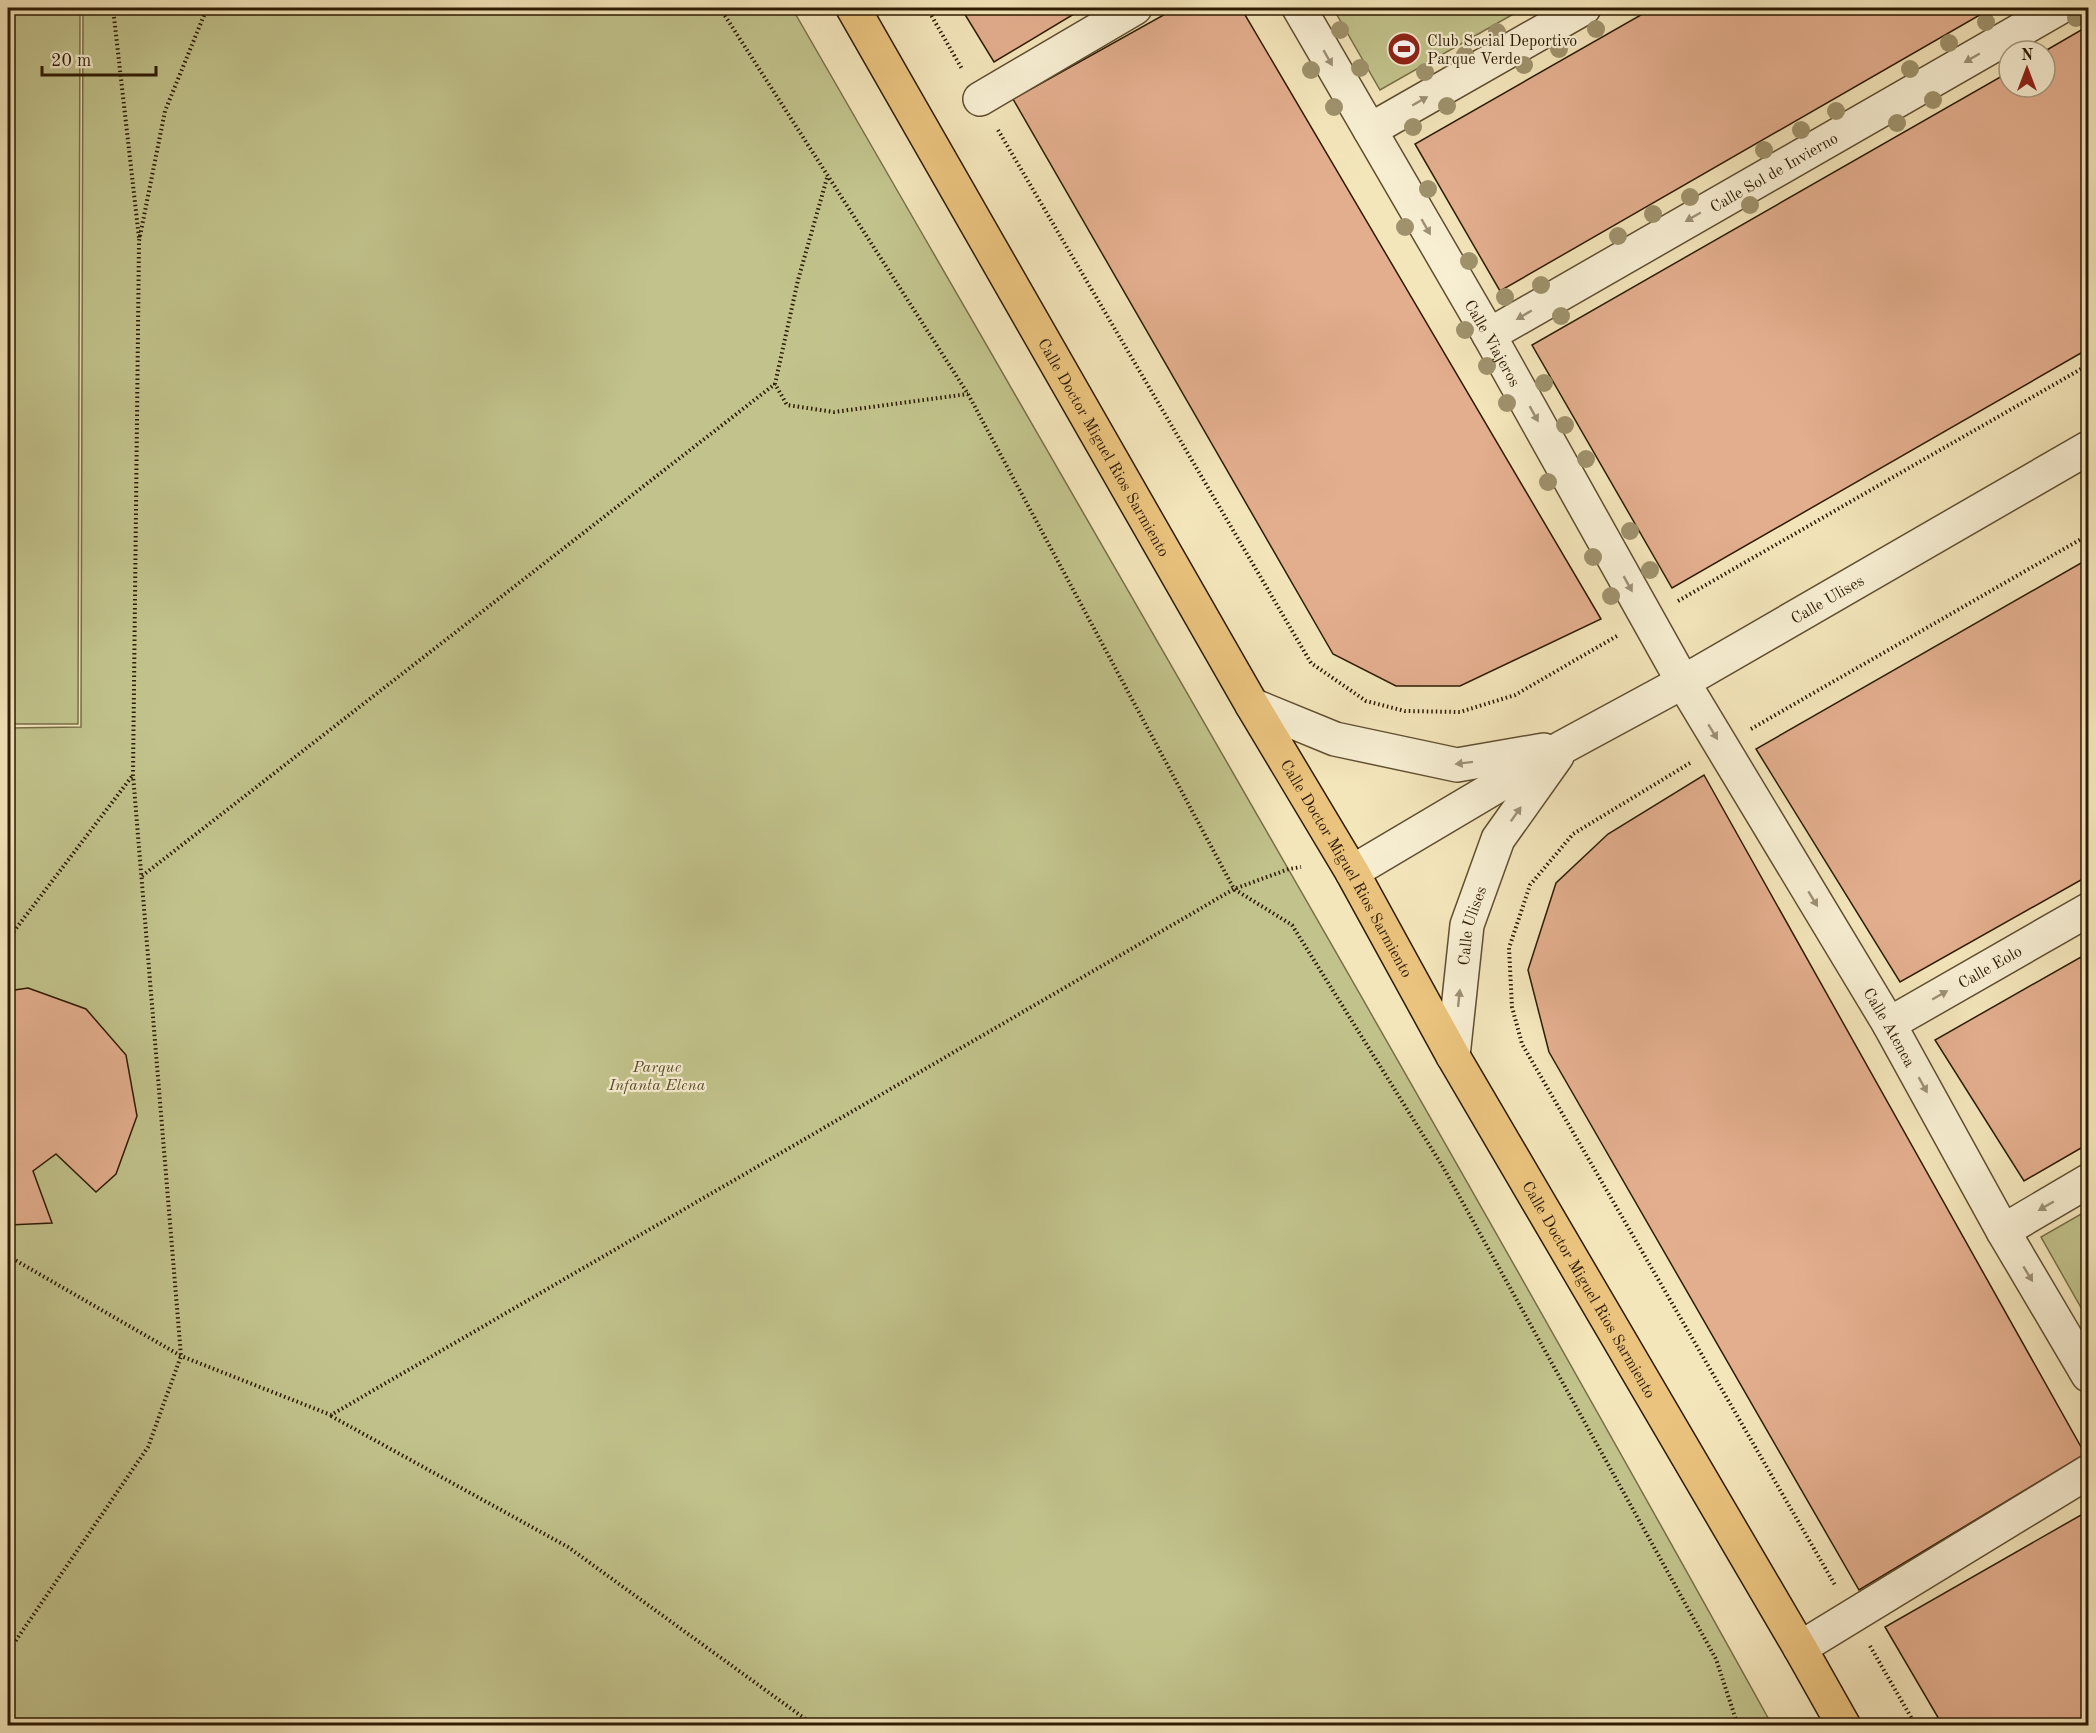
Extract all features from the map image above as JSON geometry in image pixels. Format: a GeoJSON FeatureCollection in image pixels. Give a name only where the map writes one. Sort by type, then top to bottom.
{"type":"FeatureCollection","features":[{"type":"Feature","properties":{"kind":"main road","name":"Calle Doctor Miguel Rios Sarmiento"},"geometry":{"type":"LineString","coordinates":[[853,8],[1252,705],[1352,872],[1453,1056],[1844,1725]]}},
{"type":"Feature","properties":{"kind":"street"},"geometry":{"type":"LineString","coordinates":[[980,99],[1135,8]]}},
{"type":"Feature","properties":{"kind":"street","name":"Calle Viajeros"},"geometry":{"type":"LineString","coordinates":[[1299,8],[1489,335],[1683,682]]}},
{"type":"Feature","properties":{"kind":"street"},"geometry":{"type":"LineString","coordinates":[[1370,130],[1584,8]]}},
{"type":"Feature","properties":{"kind":"street","name":"Calle Sol de Invierno"},"geometry":{"type":"LineString","coordinates":[[1489,335],[2059,8]]}},
{"type":"Feature","properties":{"kind":"street","name":"Calle Ulises"},"geometry":{"type":"LineString","coordinates":[[1352,872],[1563,747],[1683,682],[2088,448]]}},
{"type":"Feature","properties":{"kind":"street","name":"Calle Atenea"},"geometry":{"type":"LineString","coordinates":[[1683,682],[1889,1024],[2002,1231],[2088,1375]]}},
{"type":"Feature","properties":{"kind":"street","name":"Calle Ulises"},"geometry":{"type":"LineString","coordinates":[[1252,705],[1335,740],[1457,765],[1563,747]]}},
{"type":"Feature","properties":{"kind":"street","name":"Calle Ulises"},"geometry":{"type":"LineString","coordinates":[[1453,1056],[1467,925],[1498,839],[1563,747]]}},
{"type":"Feature","properties":{"kind":"street","name":"Calle Eolo"},"geometry":{"type":"LineString","coordinates":[[1889,1024],[2088,910]]}},
{"type":"Feature","properties":{"kind":"street"},"geometry":{"type":"LineString","coordinates":[[2002,1231],[2088,1181]]}},
{"type":"Feature","properties":{"kind":"street"},"geometry":{"type":"LineString","coordinates":[[1800,1648],[2088,1472]]}},
{"type":"Feature","properties":{"kind":"path"},"geometry":{"type":"LineString","coordinates":[[8,1652],[148,1447],[181,1356],[133,775],[139,241],[113,8]]}},
{"type":"Feature","properties":{"kind":"path"},"geometry":{"type":"LineString","coordinates":[[139,241],[165,111],[207,8]]}},
{"type":"Feature","properties":{"kind":"path"},"geometry":{"type":"LineString","coordinates":[[720,8],[968,394],[1234,889],[1292,925],[1443,1167],[1716,1659],[1738,1725]]}},
{"type":"Feature","properties":{"kind":"path"},"geometry":{"type":"LineString","coordinates":[[927,8],[1311,663],[1366,701],[1405,711],[1460,712],[1515,695],[2088,365]]}},
{"type":"Feature","properties":{"kind":"path"},"geometry":{"type":"LineString","coordinates":[[142,876],[775,384],[798,280],[827,177]]}},
{"type":"Feature","properties":{"kind":"path"},"geometry":{"type":"LineString","coordinates":[[775,384],[787,405],[834,412],[968,394]]}},
{"type":"Feature","properties":{"kind":"path"},"geometry":{"type":"LineString","coordinates":[[1839,1591],[1522,1044],[1512,1007],[1509,948],[1530,885],[1573,834],[1655,783],[2088,535]]}},
{"type":"Feature","properties":{"kind":"path"},"geometry":{"type":"LineString","coordinates":[[8,939],[133,775]]}},
{"type":"Feature","properties":{"kind":"path"},"geometry":{"type":"LineString","coordinates":[[331,1415],[1234,889],[1289,869],[1301,867]]}},
{"type":"Feature","properties":{"kind":"path"},"geometry":{"type":"LineString","coordinates":[[8,1256],[181,1356],[331,1415],[568,1547],[815,1725]]}},
{"type":"Feature","properties":{"kind":"path"},"geometry":{"type":"LineString","coordinates":[[8,1644],[14,1642]]}},
{"type":"Feature","properties":{"kind":"path"},"geometry":{"type":"LineString","coordinates":[[1868,1643],[1916,1725]]}},
{"type":"Feature","properties":{"kind":"green space"},"geometry":{"type":"Polygon","coordinates":[[[8,8],[80,8],[78,724],[8,724],[8,8]]]}},
{"type":"Feature","properties":{"kind":"green space","name":"Parque Infanta Elena"},"geometry":{"type":"Polygon","coordinates":[[[83,8],[792,8],[1531,1294],[1772,1725],[8,1725],[8,728],[81,727],[83,8]]]}},
{"type":"Feature","properties":{"kind":"green space","name":"Club Social Deportivo Parque Verde"},"geometry":{"type":"Polygon","coordinates":[[[1333,8],[1524,8],[1380,90],[1333,8]]]}},
{"type":"Feature","properties":{"kind":"green space"},"geometry":{"type":"Polygon","coordinates":[[[2088,1210],[2088,1320],[2041,1237],[2088,1210]]]}},
{"type":"Feature","properties":{"kind":"building"},"geometry":{"type":"Polygon","coordinates":[[[961,8],[1084,8],[994,62],[961,8]]]}},
{"type":"Feature","properties":{"kind":"building"},"geometry":{"type":"Polygon","coordinates":[[[1176,8],[1241,8],[1601,619],[1460,686],[1396,686],[1333,654],[1013,99],[1176,8]]]}},
{"type":"Feature","properties":{"kind":"building"},"geometry":{"type":"Polygon","coordinates":[[[1653,8],[1992,8],[1500,291],[1415,144],[1653,8]]]}},
{"type":"Feature","properties":{"kind":"building"},"geometry":{"type":"Polygon","coordinates":[[[2088,26],[2088,349],[1672,588],[1532,345],[1997,79],[1997,99],[2057,99],[2057,44],[2088,26]]]}},
{"type":"Feature","properties":{"kind":"building"},"geometry":{"type":"Polygon","coordinates":[[[2088,559],[2088,876],[1900,982],[1756,749],[2088,559]]]}},
{"type":"Feature","properties":{"kind":"building"},"geometry":{"type":"Polygon","coordinates":[[[1704,775],[2085,1454],[1859,1590],[1549,1052],[1528,970],[1556,883],[1608,834],[1704,775]]]}},
{"type":"Feature","properties":{"kind":"building"},"geometry":{"type":"Polygon","coordinates":[[[2088,953],[2088,1144],[2024,1181],[1935,1040],[2088,953]]]}},
{"type":"Feature","properties":{"kind":"building"},"geometry":{"type":"Polygon","coordinates":[[[28,988],[86,1009],[126,1055],[137,1116],[116,1174],[96,1192],[56,1154],[33,1171],[52,1223],[9,1225],[8,991],[28,988]]]}},
{"type":"Feature","properties":{"kind":"building"},"geometry":{"type":"Polygon","coordinates":[[[2088,1511],[2088,1726],[1943,1726],[1885,1627],[2088,1511]]]}},
{"type":"Feature","properties":{"kind":"place","name":"Club Social Deportivo Parque Verde"},"geometry":{"type":"Point","coordinates":[1404,49]}}]}
